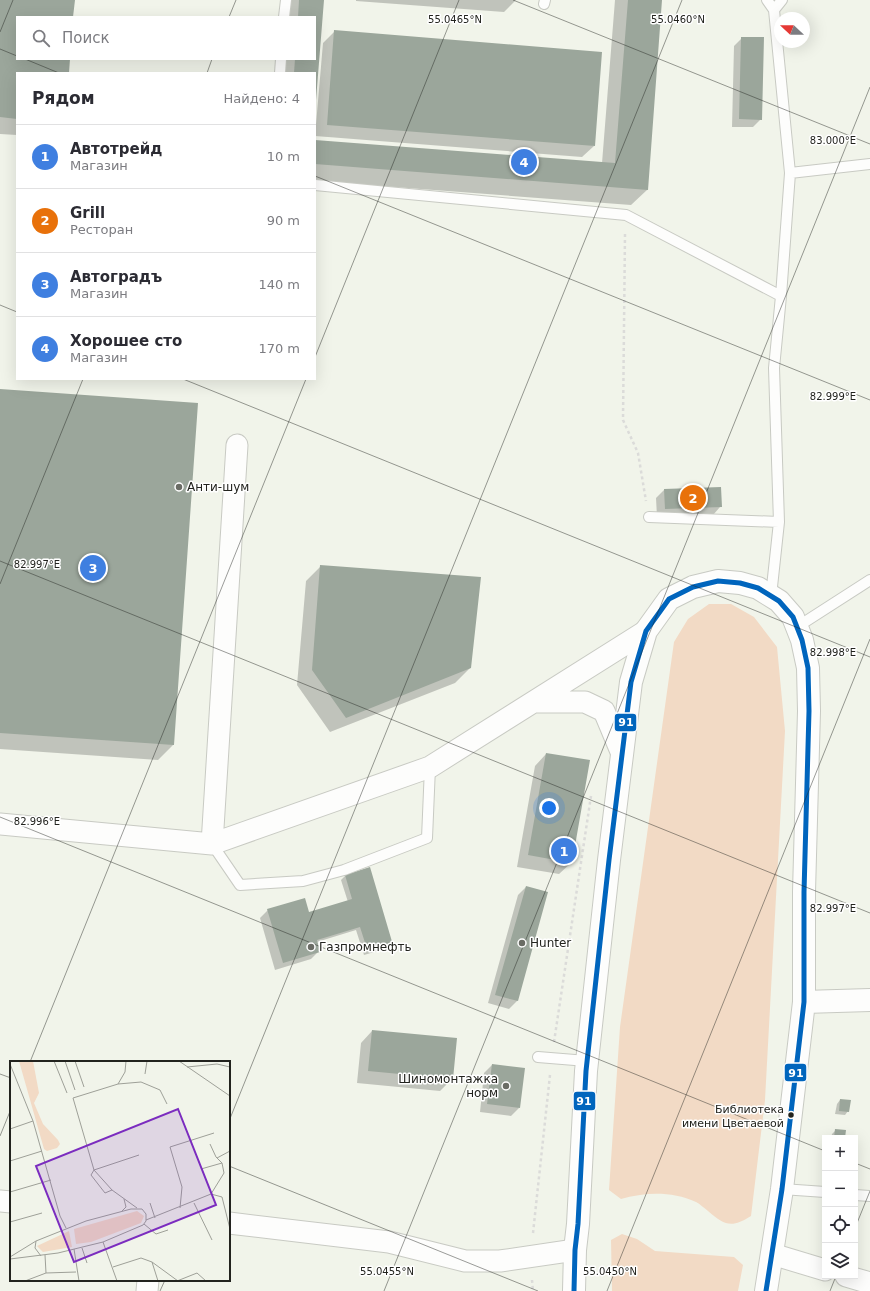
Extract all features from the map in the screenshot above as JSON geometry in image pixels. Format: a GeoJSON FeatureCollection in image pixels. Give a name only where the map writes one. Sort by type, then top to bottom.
{"type":"FeatureCollection","features":[{"type":"Feature","properties":{"kind":"main road"},"geometry":{"type":"LineString","coordinates":[[574,1291],[575,1250],[578,1224],[587,1061],[608,868],[631,682],[646,631],[670,599],[693,587],[718,581],[740,583],[758,588],[779,601],[793,617],[802,640],[808,668],[809,710],[804,892],[804,1002],[782,1189],[766,1291]]}},
{"type":"Feature","properties":{"kind":"main road"},"geometry":{"type":"LineString","coordinates":[[804,1002],[870,1000]]}},
{"type":"Feature","properties":{"kind":"street"},"geometry":{"type":"LineString","coordinates":[[212,844],[237,444]]}},
{"type":"Feature","properties":{"kind":"street"},"geometry":{"type":"LineString","coordinates":[[0,824],[212,844],[430,767],[646,631]]}},
{"type":"Feature","properties":{"kind":"street"},"geometry":{"type":"LineString","coordinates":[[534,702],[584,702],[604,711],[622,754]]}},
{"type":"Feature","properties":{"kind":"street"},"geometry":{"type":"LineString","coordinates":[[0,1201],[10,1202]]}},
{"type":"Feature","properties":{"kind":"street"},"geometry":{"type":"LineString","coordinates":[[230,1223],[389,1242],[465,1260],[500,1261],[575,1250]]}},
{"type":"Feature","properties":{"kind":"street"},"geometry":{"type":"LineString","coordinates":[[772,1254],[822,1269]]}},
{"type":"Feature","properties":{"kind":"street"},"geometry":{"type":"LineString","coordinates":[[856,1279],[870,1283]]}},
{"type":"Feature","properties":{"kind":"street"},"geometry":{"type":"LineString","coordinates":[[147,1291],[148,1281]]}},
{"type":"Feature","properties":{"kind":"lane"},"geometry":{"type":"LineString","coordinates":[[284,16],[286,0]]}},
{"type":"Feature","properties":{"kind":"lane"},"geometry":{"type":"LineString","coordinates":[[767,0],[774,10],[790,173],[774,368],[779,522],[771,596]]}},
{"type":"Feature","properties":{"kind":"lane"},"geometry":{"type":"LineString","coordinates":[[774,10],[782,0]]}},
{"type":"Feature","properties":{"kind":"lane"},"geometry":{"type":"LineString","coordinates":[[280,72],[281,60]]}},
{"type":"Feature","properties":{"kind":"lane"},"geometry":{"type":"LineString","coordinates":[[790,173],[870,164]]}},
{"type":"Feature","properties":{"kind":"lane"},"geometry":{"type":"LineString","coordinates":[[316,185],[626,215],[780,296]]}},
{"type":"Feature","properties":{"kind":"lane"},"geometry":{"type":"LineString","coordinates":[[648,517],[779,522]]}},
{"type":"Feature","properties":{"kind":"lane"},"geometry":{"type":"LineString","coordinates":[[797,627],[870,580]]}},
{"type":"Feature","properties":{"kind":"lane"},"geometry":{"type":"LineString","coordinates":[[212,844],[240,884],[303,881],[344,870],[427,838],[430,767]]}},
{"type":"Feature","properties":{"kind":"lane"},"geometry":{"type":"LineString","coordinates":[[538,1056],[587,1061]]}},
{"type":"Feature","properties":{"kind":"lane"},"geometry":{"type":"LineString","coordinates":[[782,1189],[822,1192]]}},
{"type":"Feature","properties":{"kind":"lane"},"geometry":{"type":"LineString","coordinates":[[858,1195],[870,1196]]}},
{"type":"Feature","properties":{"kind":"path"},"geometry":{"type":"LineString","coordinates":[[626,215],[623,420],[638,453],[648,517]]}},
{"type":"Feature","properties":{"kind":"path"},"geometry":{"type":"LineString","coordinates":[[533,1291],[531,1256],[552,1058],[592,789]]}},
{"type":"Feature","properties":{"kind":"shaded area"},"geometry":{"type":"Polygon","coordinates":[[[709,604],[731,604],[754,617],[777,647],[785,731],[765,1100],[751,1216],[734,1224],[729,1224],[719,1220],[699,1204],[687,1198],[668,1194],[649,1194],[621,1199],[609,1190],[620,1027],[674,642],[688,619],[709,604]]]}},
{"type":"Feature","properties":{"kind":"shaded area"},"geometry":{"type":"Polygon","coordinates":[[[622,1234],[637,1239],[655,1251],[734,1257],[743,1265],[738,1291],[612,1291],[611,1240],[622,1234]]]}},
{"type":"Feature","properties":{"kind":"building"},"geometry":{"type":"Polygon","coordinates":[[[0,0],[75,0],[73,16],[16,16],[16,60],[70,60],[69,72],[16,72],[16,119],[0,117],[0,0]]]}},
{"type":"Feature","properties":{"kind":"building"},"geometry":{"type":"Polygon","coordinates":[[[299,0],[324,0],[316,100],[316,72],[294,72],[295,60],[316,60],[316,16],[298,16],[299,0]]]}},
{"type":"Feature","properties":{"kind":"building"},"geometry":{"type":"Polygon","coordinates":[[[628,0],[662,0],[648,190],[316,164],[316,140],[615,163],[628,0]]]}},
{"type":"Feature","properties":{"kind":"building"},"geometry":{"type":"Polygon","coordinates":[[[334,30],[602,52],[595,146],[327,125],[334,30]]]}},
{"type":"Feature","properties":{"kind":"building"},"geometry":{"type":"Polygon","coordinates":[[[741,37],[764,37],[762,120],[739,119],[741,37]]]}},
{"type":"Feature","properties":{"kind":"building"},"geometry":{"type":"Polygon","coordinates":[[[0,389],[198,403],[174,745],[0,733],[0,389]]]}},
{"type":"Feature","properties":{"kind":"building"},"geometry":{"type":"Polygon","coordinates":[[[721,487],[722,507],[665,509],[664,489],[721,487]]]}},
{"type":"Feature","properties":{"kind":"building"},"geometry":{"type":"Polygon","coordinates":[[[320,565],[481,577],[471,668],[346,718],[312,670],[320,565]]]}},
{"type":"Feature","properties":{"kind":"building"},"geometry":{"type":"Polygon","coordinates":[[[546,753],[590,760],[572,863],[528,855],[546,753]]]}},
{"type":"Feature","properties":{"kind":"building"},"geometry":{"type":"Polygon","coordinates":[[[370,867],[393,945],[368,952],[360,927],[317,940],[320,952],[283,963],[267,909],[305,898],[309,912],[352,899],[345,875],[370,867]]]}},
{"type":"Feature","properties":{"kind":"building","name":"Hunter"},"geometry":{"type":"Polygon","coordinates":[[[526,886],[548,892],[518,1001],[495,995],[526,886]]]}},
{"type":"Feature","properties":{"kind":"building"},"geometry":{"type":"Polygon","coordinates":[[[372,1030],[457,1038],[453,1079],[368,1071],[372,1030]]]}},
{"type":"Feature","properties":{"kind":"building","name":"Шиномонтажка норм"},"geometry":{"type":"Polygon","coordinates":[[[492,1064],[525,1068],[520,1108],[487,1104],[492,1064]]]}},
{"type":"Feature","properties":{"kind":"building"},"geometry":{"type":"Polygon","coordinates":[[[840,1099],[851,1100],[849,1112],[839,1111],[840,1099]]]}},
{"type":"Feature","properties":{"kind":"building"},"geometry":{"type":"Polygon","coordinates":[[[835,1129],[846,1130],[845,1135],[834,1135],[835,1129]]]}},
{"type":"Feature","properties":{"kind":"transit line","name":"91"},"geometry":{"type":"LineString","coordinates":[[574,1291],[575,1250],[578,1224],[586,1071],[609,860],[631,682],[646,631],[669,599],[693,587],[718,581],[740,583],[758,588],[779,601],[793,617],[802,640],[808,668],[809,711],[804,892],[804,1002],[782,1189],[766,1291]]}},
{"type":"Feature","properties":{"kind":"place","name":"Хорошее сто"},"geometry":{"type":"Point","coordinates":[524,162]}},
{"type":"Feature","properties":{"kind":"place","name":"Анти-шум"},"geometry":{"type":"Point","coordinates":[179,487]}},
{"type":"Feature","properties":{"kind":"place","name":"Grill"},"geometry":{"type":"Point","coordinates":[693,498]}},
{"type":"Feature","properties":{"kind":"place","name":"Автоградъ"},"geometry":{"type":"Point","coordinates":[93,568]}},
{"type":"Feature","properties":{"kind":"place","name":"Автотрейд"},"geometry":{"type":"Point","coordinates":[564,851]}},
{"type":"Feature","properties":{"kind":"place","name":"Hunter"},"geometry":{"type":"Point","coordinates":[522,943]}},
{"type":"Feature","properties":{"kind":"place","name":"Газпромнефть"},"geometry":{"type":"Point","coordinates":[311,947]}},
{"type":"Feature","properties":{"kind":"place","name":"Шиномонтажка норм"},"geometry":{"type":"Point","coordinates":[506,1086]}},
{"type":"Feature","properties":{"kind":"place","name":"Библиотека имени Цветаевой"},"geometry":{"type":"Point","coordinates":[791,1115]}}]}
